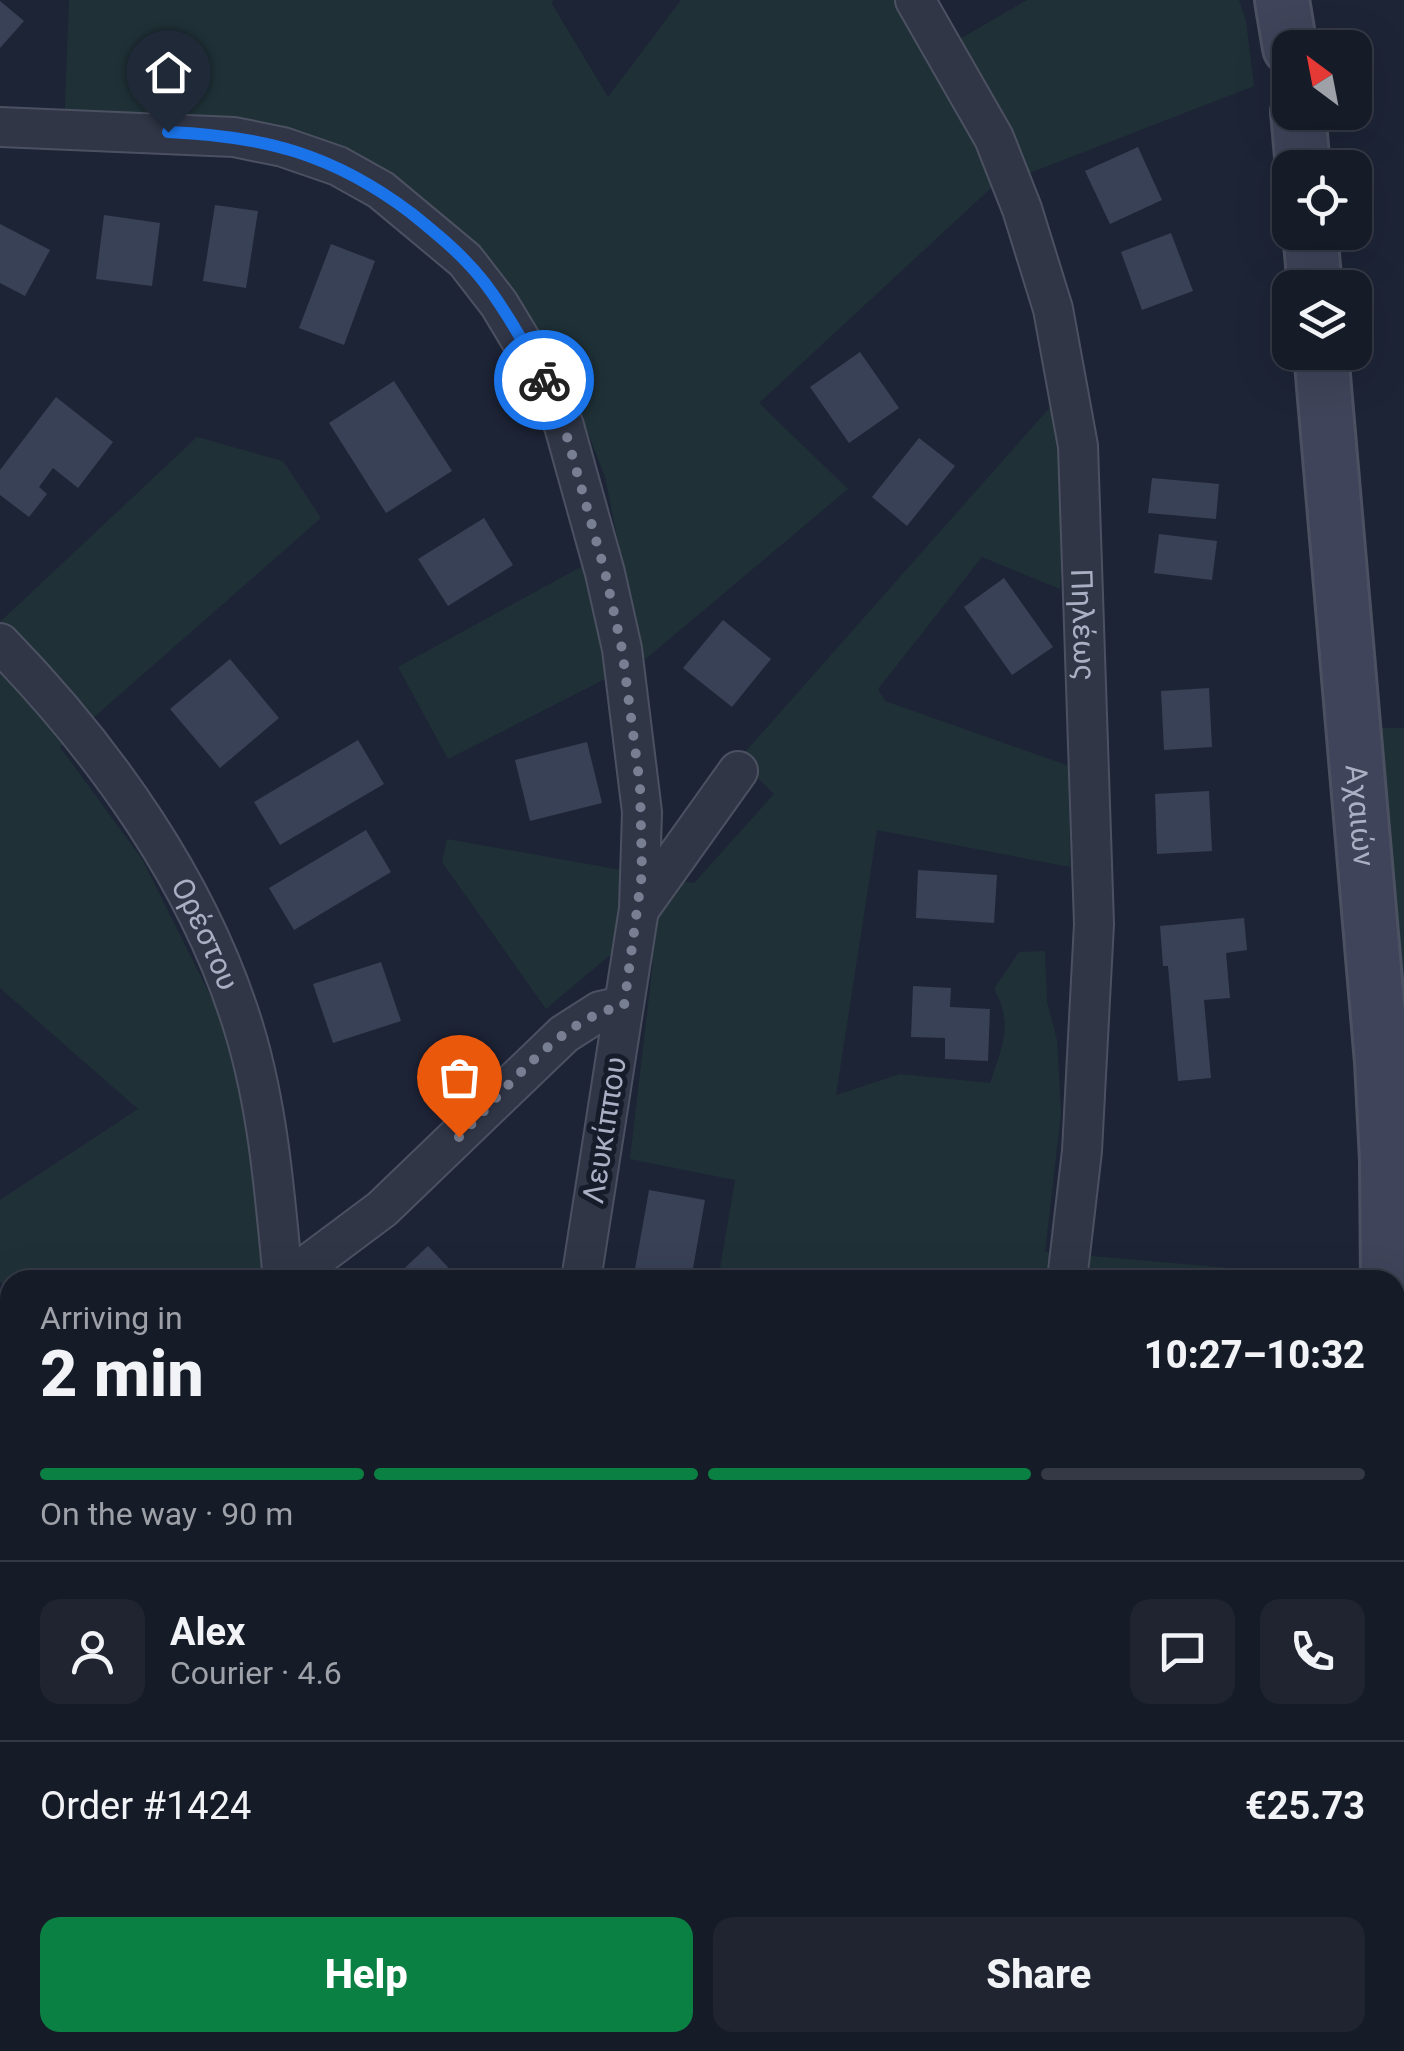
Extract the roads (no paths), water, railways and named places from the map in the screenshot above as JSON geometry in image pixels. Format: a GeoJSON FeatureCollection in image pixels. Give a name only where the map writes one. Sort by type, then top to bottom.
{"type":"FeatureCollection","features":[{"type":"Feature","properties":{"kind":"main road"},"geometry":{"type":"LineString","coordinates":[[1282,0],[1287,30]]}},
{"type":"Feature","properties":{"kind":"main road","name":"Αχαιών"},"geometry":{"type":"LineString","coordinates":[[1323,370],[1382,1062],[1388,1270]]}},
{"type":"Feature","properties":{"kind":"street","name":"Πηλέως"},"geometry":{"type":"LineString","coordinates":[[915,0],[994,138],[1022,209],[1053,309],[1078,446],[1094,924],[1082,1150],[1068,1270]]}},
{"type":"Feature","properties":{"kind":"street","name":"Λευκίππου"},"geometry":{"type":"LineString","coordinates":[[0,127],[201,134],[260,140],[338,166],[381,190],[446,242],[484,282],[551,393],[605,572],[622,649],[643,841],[639,909],[583,1270]]}},
{"type":"Feature","properties":{"kind":"street","name":"Ορέστου"},"geometry":{"type":"LineString","coordinates":[[0,643],[53,701],[130,801],[182,884],[206,936],[232,996],[255,1071],[269,1144],[284,1270]]}},
{"type":"Feature","properties":{"kind":"street"},"geometry":{"type":"LineString","coordinates":[[639,909],[738,771]]}},
{"type":"Feature","properties":{"kind":"street"},"geometry":{"type":"LineString","coordinates":[[299,1270],[382,1209],[564,1034],[600,1011],[624,1006]]}}]}
